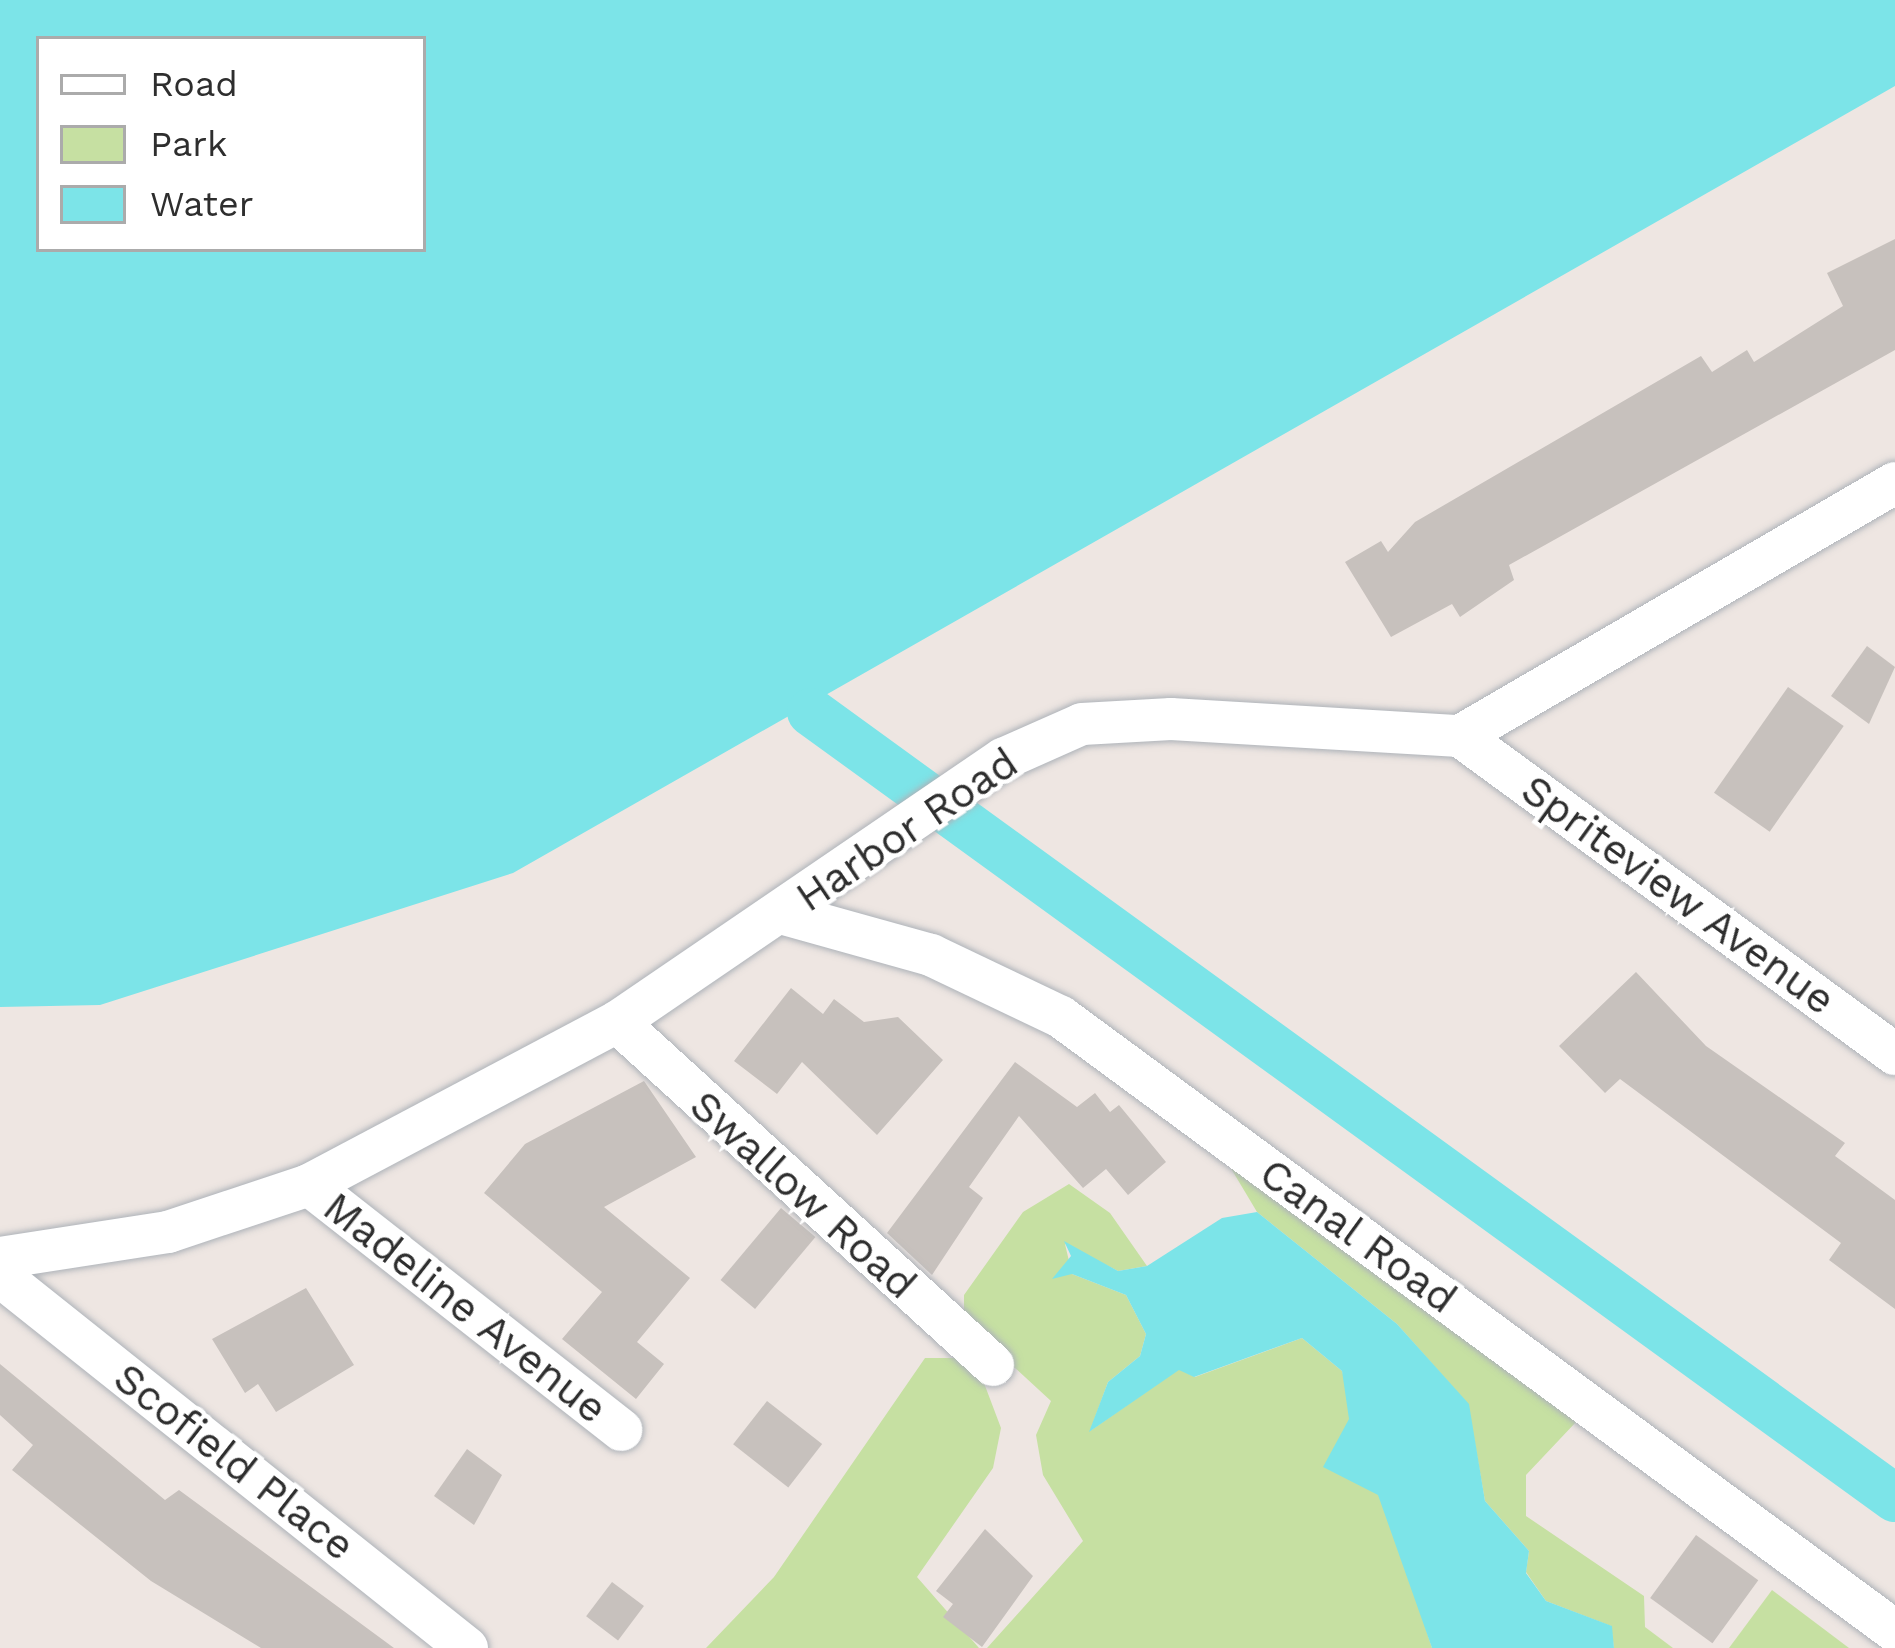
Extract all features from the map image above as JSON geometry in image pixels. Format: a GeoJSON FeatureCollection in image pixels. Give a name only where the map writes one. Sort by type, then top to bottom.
{"type":"FeatureCollection","features":[{"type":"Feature","properties":{"kind":"street"},"geometry":{"type":"LineString","coordinates":[[1460,736],[1895,483]]}},
{"type":"Feature","properties":{"kind":"street","name":"Harbor Road"},"geometry":{"type":"LineString","coordinates":[[0,1258],[168,1232],[309,1185],[617,1022],[784,914],[1003,759],[1082,724],[1172,718],[1460,736]]}},
{"type":"Feature","properties":{"kind":"street","name":"Spriteview Avenue"},"geometry":{"type":"LineString","coordinates":[[1460,736],[1895,1054]]}},
{"type":"Feature","properties":{"kind":"street","name":"Canal Road"},"geometry":{"type":"LineString","coordinates":[[784,914],[931,956],[1061,1017],[1895,1631]]}},
{"type":"Feature","properties":{"kind":"street","name":"Swallow Road"},"geometry":{"type":"LineString","coordinates":[[617,1022],[993,1365]]}},
{"type":"Feature","properties":{"kind":"street","name":"Madeline Avenue"},"geometry":{"type":"LineString","coordinates":[[309,1185],[621,1430]]}},
{"type":"Feature","properties":{"kind":"street","name":"Scofield Place"},"geometry":{"type":"LineString","coordinates":[[0,1276],[467,1648]]}},
{"type":"Feature","properties":{"kind":"green space"},"geometry":{"type":"Polygon","coordinates":[[[1223,1155],[1576,1422],[1526,1475],[1526,1516],[1644,1596],[1645,1627],[1673,1648],[1614,1648],[1611,1626],[1546,1601],[1526,1572],[1529,1551],[1485,1501],[1468,1404],[1397,1324],[1257,1212],[1223,1155]]]}},
{"type":"Feature","properties":{"kind":"green space"},"geometry":{"type":"Polygon","coordinates":[[[1069,1184],[1110,1213],[1147,1266],[1118,1271],[1065,1244],[1072,1274],[1126,1295],[1146,1334],[1140,1356],[1108,1382],[1090,1431],[1179,1369],[1195,1377],[1302,1338],[1342,1371],[1432,1648],[987,1648],[1083,1541],[1043,1475],[1036,1435],[1051,1401],[964,1321],[964,1295],[1023,1212],[1069,1184]]]}},
{"type":"Feature","properties":{"kind":"green space"},"geometry":{"type":"Polygon","coordinates":[[[925,1358],[960,1358],[984,1383],[1001,1428],[993,1468],[917,1577],[979,1648],[706,1648],[774,1577],[925,1358]]]}},
{"type":"Feature","properties":{"kind":"green space"},"geometry":{"type":"Polygon","coordinates":[[[1772,1590],[1849,1648],[1729,1648],[1772,1590]]]}},
{"type":"Feature","properties":{"kind":"water"},"geometry":{"type":"Polygon","coordinates":[[[0,0],[1895,0],[1895,86],[513,873],[100,1005],[0,1007],[0,0]]]}},
{"type":"Feature","properties":{"kind":"water"},"geometry":{"type":"Polygon","coordinates":[[[1257,1212],[1397,1324],[1469,1404],[1485,1501],[1529,1551],[1526,1573],[1546,1601],[1612,1626],[1614,1648],[1432,1648],[1378,1495],[1323,1467],[1349,1419],[1342,1371],[1302,1338],[1194,1377],[1179,1370],[1089,1432],[1108,1382],[1140,1356],[1146,1334],[1126,1295],[1072,1274],[1052,1279],[1071,1256],[1064,1241],[1118,1271],[1147,1266],[1222,1218],[1257,1212]]]}},
{"type":"Feature","properties":{"kind":"building"},"geometry":{"type":"Polygon","coordinates":[[[1895,239],[1895,350],[1509,565],[1514,580],[1460,617],[1452,604],[1391,637],[1345,562],[1381,541],[1388,552],[1415,522],[1701,356],[1712,372],[1747,350],[1754,362],[1843,306],[1827,273],[1895,239]]]}},
{"type":"Feature","properties":{"kind":"building"},"geometry":{"type":"Polygon","coordinates":[[[1867,646],[1895,667],[1869,724],[1831,696],[1867,646]]]}},
{"type":"Feature","properties":{"kind":"building"},"geometry":{"type":"Polygon","coordinates":[[[1788,687],[1844,726],[1770,832],[1714,793],[1788,687]]]}},
{"type":"Feature","properties":{"kind":"building"},"geometry":{"type":"Polygon","coordinates":[[[1636,972],[1706,1046],[1845,1143],[1835,1156],[1895,1200],[1895,1309],[1829,1260],[1841,1243],[1620,1079],[1605,1093],[1559,1046],[1636,972]]]}},
{"type":"Feature","properties":{"kind":"building"},"geometry":{"type":"Polygon","coordinates":[[[791,988],[823,1014],[834,999],[864,1022],[898,1017],[943,1060],[877,1135],[802,1062],[777,1094],[734,1061],[791,988]]]}},
{"type":"Feature","properties":{"kind":"building"},"geometry":{"type":"Polygon","coordinates":[[[1015,1062],[1077,1107],[1095,1093],[1110,1112],[1119,1105],[1166,1162],[1128,1195],[1106,1169],[1083,1188],[1019,1116],[969,1187],[983,1198],[932,1275],[887,1233],[1015,1062]]]}},
{"type":"Feature","properties":{"kind":"building"},"geometry":{"type":"Polygon","coordinates":[[[644,1081],[696,1157],[604,1207],[690,1278],[637,1342],[664,1364],[636,1399],[562,1339],[602,1292],[484,1193],[525,1144],[644,1081]]]}},
{"type":"Feature","properties":{"kind":"building"},"geometry":{"type":"Polygon","coordinates":[[[781,1208],[815,1237],[755,1309],[721,1280],[781,1208]]]}},
{"type":"Feature","properties":{"kind":"building"},"geometry":{"type":"Polygon","coordinates":[[[306,1288],[354,1365],[276,1412],[258,1384],[245,1393],[212,1339],[306,1288]]]}},
{"type":"Feature","properties":{"kind":"building"},"geometry":{"type":"Polygon","coordinates":[[[0,1364],[165,1500],[179,1490],[394,1648],[261,1648],[151,1581],[12,1470],[33,1445],[0,1415],[0,1364]]]}},
{"type":"Feature","properties":{"kind":"building"},"geometry":{"type":"Polygon","coordinates":[[[767,1401],[822,1444],[788,1487],[733,1444],[767,1401]]]}},
{"type":"Feature","properties":{"kind":"building"},"geometry":{"type":"Polygon","coordinates":[[[467,1449],[502,1475],[474,1525],[434,1496],[467,1449]]]}},
{"type":"Feature","properties":{"kind":"building"},"geometry":{"type":"Polygon","coordinates":[[[985,1529],[1033,1576],[982,1647],[943,1617],[953,1604],[936,1591],[985,1529]]]}},
{"type":"Feature","properties":{"kind":"building"},"geometry":{"type":"Polygon","coordinates":[[[1696,1535],[1758,1580],[1712,1643],[1650,1598],[1696,1535]]]}},
{"type":"Feature","properties":{"kind":"building"},"geometry":{"type":"Polygon","coordinates":[[[612,1582],[644,1606],[618,1640],[586,1616],[612,1582]]]}},
{"type":"Feature","properties":{"kind":"waterway"},"geometry":{"type":"LineString","coordinates":[[811,712],[1895,1498]]}}]}
